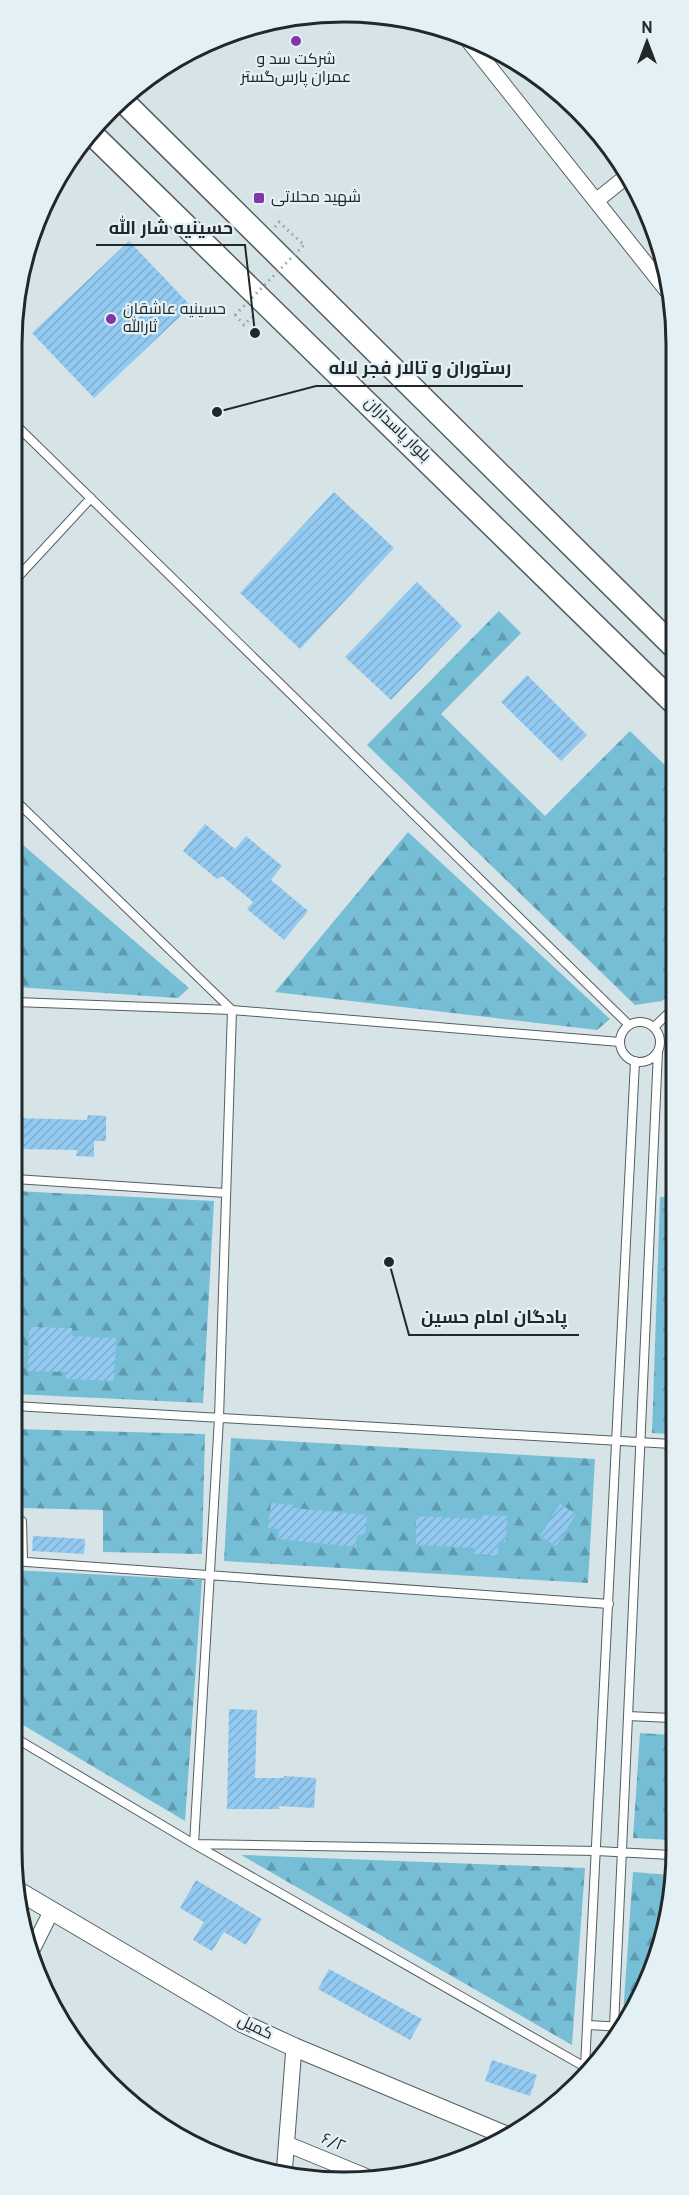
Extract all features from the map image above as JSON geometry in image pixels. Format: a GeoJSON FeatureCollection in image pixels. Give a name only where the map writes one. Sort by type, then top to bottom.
{"type":"FeatureCollection","features":[{"type":"Feature","properties":{"kind":"main road"},"geometry":{"type":"LineString","coordinates":[[131,104],[666,639]]}},
{"type":"Feature","properties":{"kind":"main road","name":"بلوار پاسداران"},"geometry":{"type":"LineString","coordinates":[[97,139],[666,695]]}},
{"type":"Feature","properties":{"kind":"main road"},"geometry":{"type":"LineString","coordinates":[[491,522],[518,493]]}},
{"type":"Feature","properties":{"kind":"street"},"geometry":{"type":"LineString","coordinates":[[477,51],[660,282]]}},
{"type":"Feature","properties":{"kind":"street"},"geometry":{"type":"LineString","coordinates":[[596,201],[621,181]]}},
{"type":"Feature","properties":{"kind":"street","name":"کمیل"},"geometry":{"type":"LineString","coordinates":[[25,1895],[242,2023],[499,2132]]}},
{"type":"Feature","properties":{"kind":"street"},"geometry":{"type":"LineString","coordinates":[[36,1942],[52,1910]]}},
{"type":"Feature","properties":{"kind":"street"},"geometry":{"type":"LineString","coordinates":[[285,2167],[294,2047]]}},
{"type":"Feature","properties":{"kind":"street","name":"۶/۲"},"geometry":{"type":"LineString","coordinates":[[287,2144],[355,2172]]}},
{"type":"Feature","properties":{"kind":"lane"},"geometry":{"type":"LineString","coordinates":[[22,431],[629,1025]]}},
{"type":"Feature","properties":{"kind":"lane"},"geometry":{"type":"LineString","coordinates":[[22,573],[91,498]]}},
{"type":"Feature","properties":{"kind":"lane"},"geometry":{"type":"LineString","coordinates":[[22,807],[232,1010],[219,1418],[194,1844]]}},
{"type":"Feature","properties":{"kind":"lane"},"geometry":{"type":"LineString","coordinates":[[22,1002],[232,1010],[620,1042]]}},
{"type":"Feature","properties":{"kind":"lane"},"geometry":{"type":"LineString","coordinates":[[654,1027],[666,1016]]}},
{"type":"Feature","properties":{"kind":"lane"},"geometry":{"type":"LineString","coordinates":[[614,2026],[660,1038],[654,1027],[642,1022],[629,1025],[625,1029],[620,1042],[625,1054],[635,1061],[648,1060],[658,1051]]}},
{"type":"Feature","properties":{"kind":"lane"},"geometry":{"type":"LineString","coordinates":[[585,2065],[635,1061]]}},
{"type":"Feature","properties":{"kind":"lane"},"geometry":{"type":"LineString","coordinates":[[22,1179],[226,1192]]}},
{"type":"Feature","properties":{"kind":"lane"},"geometry":{"type":"LineString","coordinates":[[22,1406],[666,1444]]}},
{"type":"Feature","properties":{"kind":"lane"},"geometry":{"type":"LineString","coordinates":[[22,1521],[23,1561],[609,1604]]}},
{"type":"Feature","properties":{"kind":"lane"},"geometry":{"type":"LineString","coordinates":[[628,1716],[666,1718]]}},
{"type":"Feature","properties":{"kind":"lane"},"geometry":{"type":"LineString","coordinates":[[22,1742],[194,1844],[584,2066]]}},
{"type":"Feature","properties":{"kind":"lane"},"geometry":{"type":"LineString","coordinates":[[194,1844],[597,1851],[666,1856]]}},
{"type":"Feature","properties":{"kind":"lane"},"geometry":{"type":"LineString","coordinates":[[588,2025],[613,2027]]}},
{"type":"Feature","properties":{"kind":"path"},"geometry":{"type":"LineString","coordinates":[[244,325],[235,315],[304,245],[279,222]]}},
{"type":"Feature","properties":{"kind":"green space"},"geometry":{"type":"Polygon","coordinates":[[[499,611],[521,633],[441,714],[545,816],[630,731],[666,766],[666,997],[662,1001],[635,1005],[367,745],[499,611]]]}},
{"type":"Feature","properties":{"kind":"green space"},"geometry":{"type":"Polygon","coordinates":[[[408,832],[610,1019],[597,1030],[275,992],[408,832]]]}},
{"type":"Feature","properties":{"kind":"green space"},"geometry":{"type":"Polygon","coordinates":[[[22,844],[189,988],[178,998],[22,987],[22,844]]]}},
{"type":"Feature","properties":{"kind":"green space"},"geometry":{"type":"Polygon","coordinates":[[[22,1191],[214,1201],[203,1403],[22,1394],[22,1191]]]}},
{"type":"Feature","properties":{"kind":"green space"},"geometry":{"type":"Polygon","coordinates":[[[660,1197],[666,1197],[666,1434],[652,1433],[660,1197]]]}},
{"type":"Feature","properties":{"kind":"green space"},"geometry":{"type":"Polygon","coordinates":[[[22,1429],[205,1434],[202,1554],[103,1552],[103,1510],[23,1508],[22,1429]]]}},
{"type":"Feature","properties":{"kind":"green space"},"geometry":{"type":"Polygon","coordinates":[[[231,1438],[595,1459],[588,1583],[224,1561],[231,1438]]]}},
{"type":"Feature","properties":{"kind":"green space"},"geometry":{"type":"Polygon","coordinates":[[[22,1570],[202,1580],[185,1821],[22,1724],[22,1570]]]}},
{"type":"Feature","properties":{"kind":"green space"},"geometry":{"type":"Polygon","coordinates":[[[640,1733],[666,1735],[666,1840],[633,1838],[640,1733]]]}},
{"type":"Feature","properties":{"kind":"green space"},"geometry":{"type":"Polygon","coordinates":[[[241,1855],[585,1868],[572,2045],[241,1855]]]}},
{"type":"Feature","properties":{"kind":"green space"},"geometry":{"type":"Polygon","coordinates":[[[633,1872],[666,1875],[656,1934],[642,1974],[623,2012],[633,1872]]]}},
{"type":"Feature","properties":{"kind":"building","name":"حسینیه عاشقان ثارالله"},"geometry":{"type":"Polygon","coordinates":[[[129,241],[191,306],[94,398],[32,333],[129,241]]]}},
{"type":"Feature","properties":{"kind":"building"},"geometry":{"type":"Polygon","coordinates":[[[334,492],[394,548],[300,649],[240,593],[334,492]]]}},
{"type":"Feature","properties":{"kind":"building"},"geometry":{"type":"Polygon","coordinates":[[[417,582],[462,626],[391,700],[345,657],[417,582]]]}},
{"type":"Feature","properties":{"kind":"building"},"geometry":{"type":"Polygon","coordinates":[[[527,675],[587,735],[561,761],[501,702],[527,675]]]}},
{"type":"Feature","properties":{"kind":"building"},"geometry":{"type":"Polygon","coordinates":[[[205,824],[235,849],[246,836],[282,866],[271,880],[308,911],[284,940],[247,909],[253,902],[222,876],[217,879],[183,851],[205,824]]]}},
{"type":"Feature","properties":{"kind":"building"},"geometry":{"type":"Polygon","coordinates":[[[88,1115],[106,1116],[106,1141],[94,1141],[94,1157],[76,1156],[77,1150],[22,1149],[22,1118],[87,1120],[88,1115]]]}},
{"type":"Feature","properties":{"kind":"building"},"geometry":{"type":"Polygon","coordinates":[[[29,1327],[72,1328],[72,1336],[116,1338],[114,1381],[66,1379],[66,1372],[28,1371],[29,1327]]]}},
{"type":"Feature","properties":{"kind":"building"},"geometry":{"type":"Polygon","coordinates":[[[271,1503],[294,1505],[294,1508],[367,1515],[365,1535],[357,1535],[356,1547],[278,1539],[279,1529],[268,1528],[271,1503]]]}},
{"type":"Feature","properties":{"kind":"building"},"geometry":{"type":"Polygon","coordinates":[[[560,1504],[576,1514],[556,1546],[540,1536],[560,1504]]]}},
{"type":"Feature","properties":{"kind":"building"},"geometry":{"type":"Polygon","coordinates":[[[482,1515],[507,1516],[506,1542],[499,1541],[498,1556],[473,1554],[474,1548],[416,1545],[416,1516],[482,1519],[482,1515]]]}},
{"type":"Feature","properties":{"kind":"building"},"geometry":{"type":"Polygon","coordinates":[[[33,1536],[85,1539],[84,1554],[32,1551],[33,1536]]]}},
{"type":"Feature","properties":{"kind":"building"},"geometry":{"type":"Polygon","coordinates":[[[229,1709],[257,1710],[255,1778],[284,1778],[284,1776],[316,1778],[314,1808],[279,1806],[279,1809],[227,1809],[229,1709]]]}},
{"type":"Feature","properties":{"kind":"building"},"geometry":{"type":"Polygon","coordinates":[[[196,1880],[262,1919],[246,1945],[224,1932],[212,1951],[193,1940],[204,1922],[180,1908],[196,1880]]]}},
{"type":"Feature","properties":{"kind":"building"},"geometry":{"type":"Polygon","coordinates":[[[329,1969],[422,2019],[410,2040],[318,1989],[329,1969]]]}},
{"type":"Feature","properties":{"kind":"building"},"geometry":{"type":"Polygon","coordinates":[[[492,2060],[537,2075],[530,2096],[485,2081],[492,2060]]]}},
{"type":"Feature","properties":{"kind":"place","name":"شرکت سد و عمران پارس‌گستر"},"geometry":{"type":"Point","coordinates":[296,41]}},
{"type":"Feature","properties":{"kind":"place","name":"شهید محلاتی"},"geometry":{"type":"Point","coordinates":[259,198]}},
{"type":"Feature","properties":{"kind":"place","name":"حسینیه عاشقان ثارالله"},"geometry":{"type":"Point","coordinates":[111,319]}},
{"type":"Feature","properties":{"kind":"place","name":"حسینیه شار الله"},"geometry":{"type":"Point","coordinates":[255,333]}},
{"type":"Feature","properties":{"kind":"place","name":"رستوران و تالار فجر لاله"},"geometry":{"type":"Point","coordinates":[217,412]}},
{"type":"Feature","properties":{"kind":"place","name":"پادگان امام حسین"},"geometry":{"type":"Point","coordinates":[389,1262]}}]}
